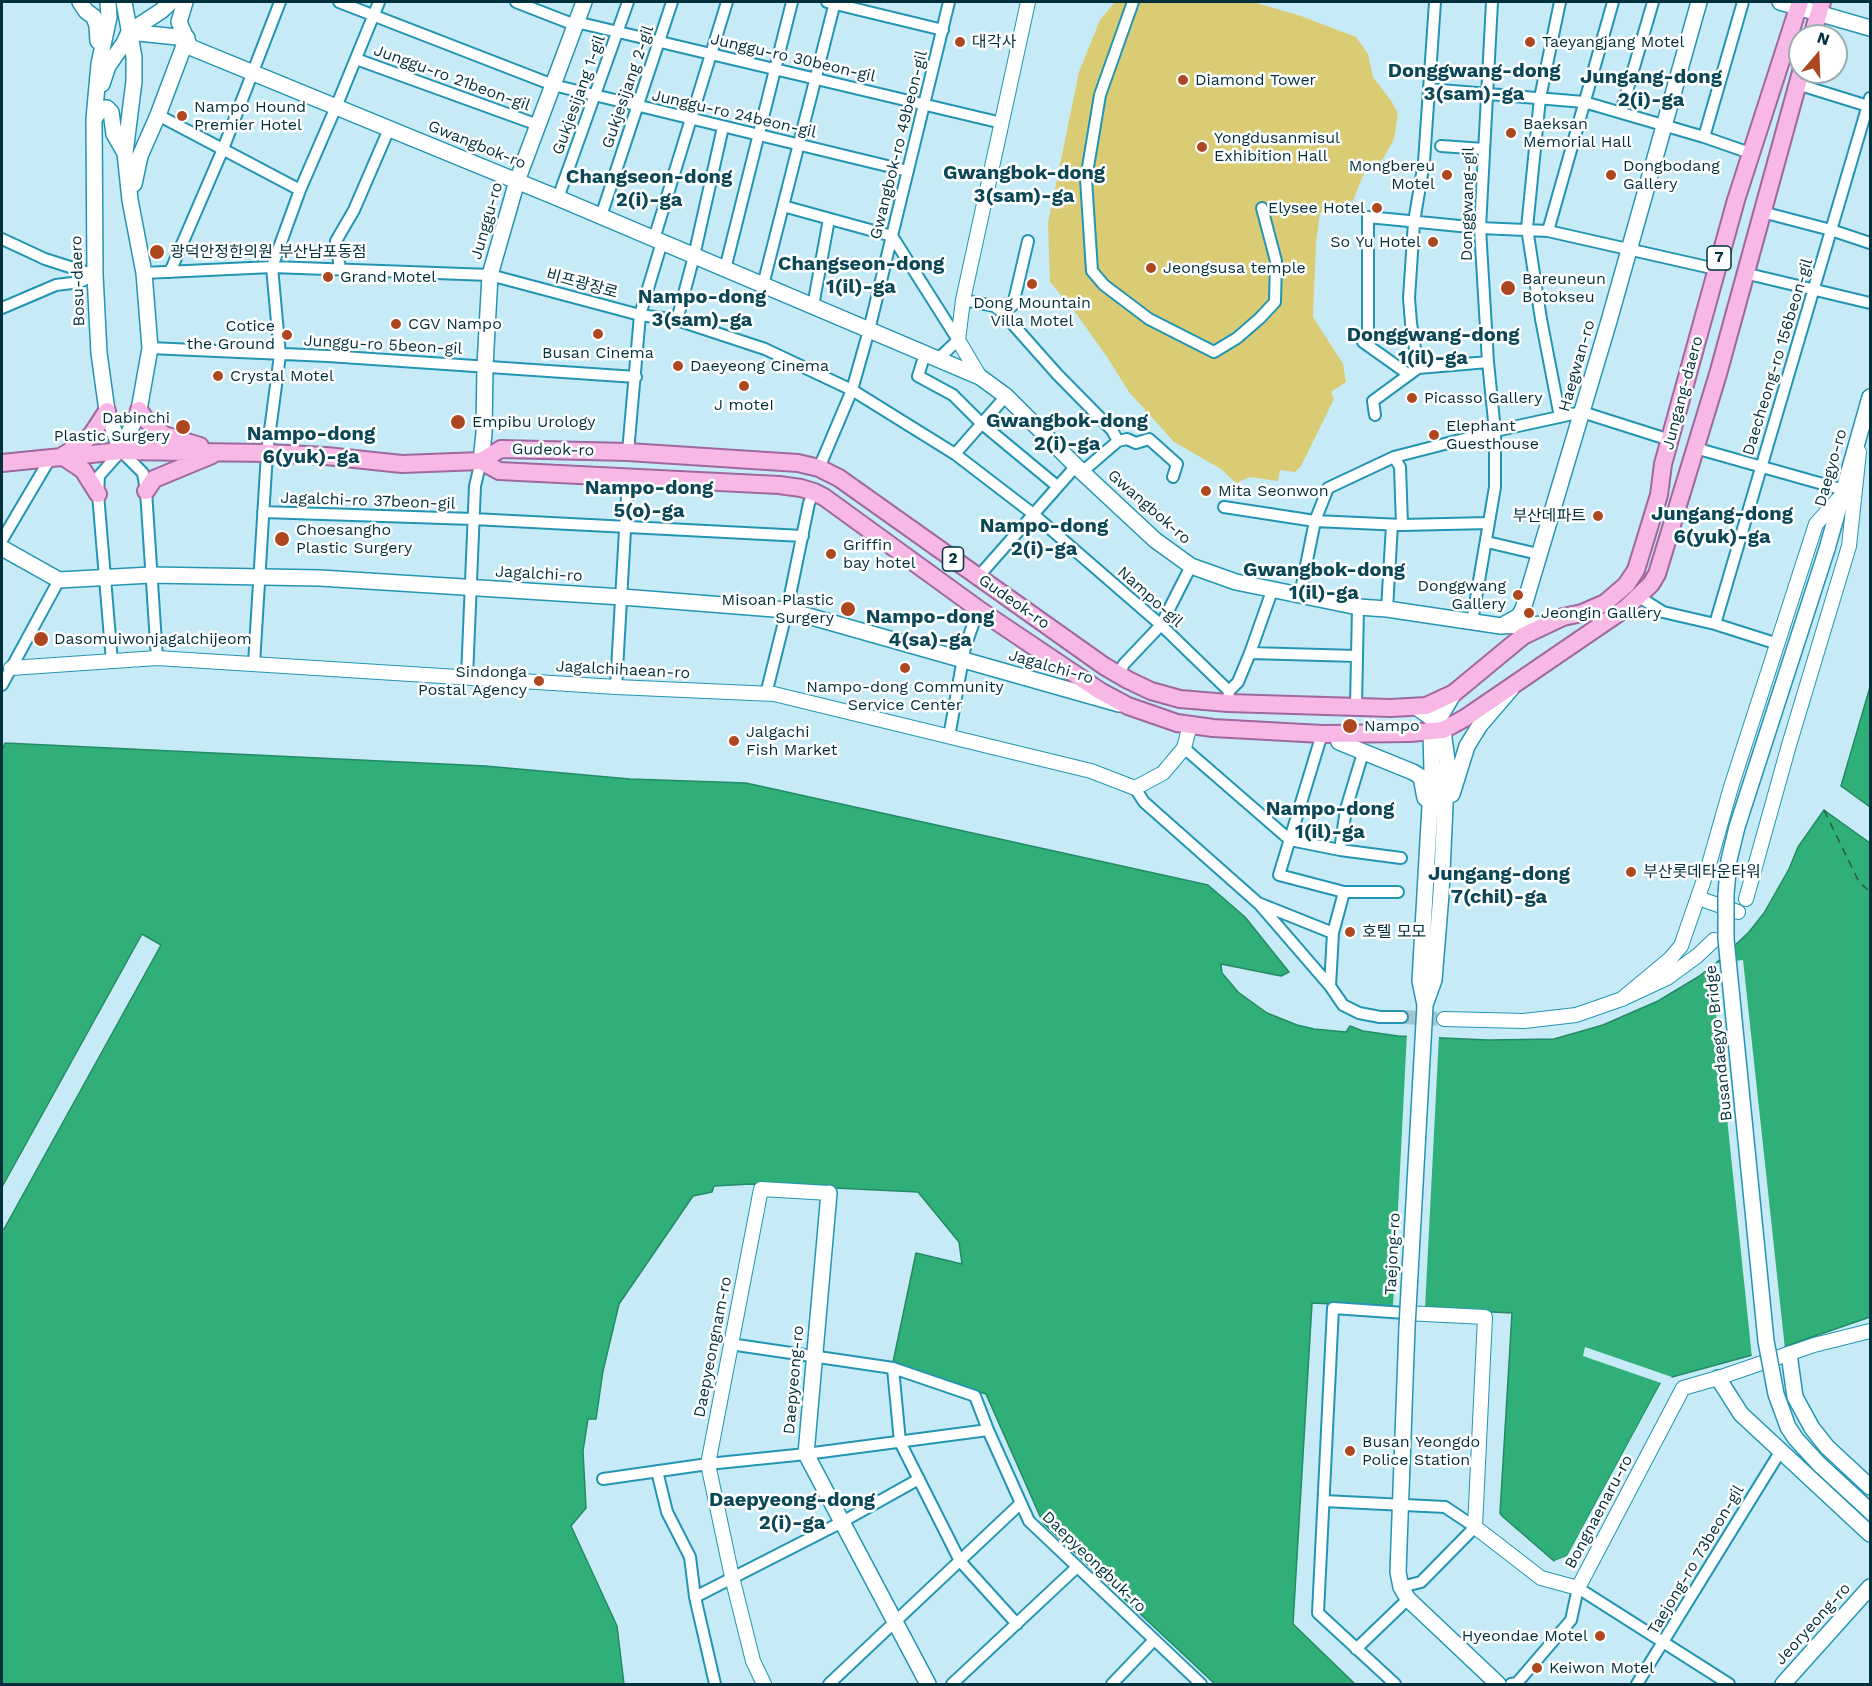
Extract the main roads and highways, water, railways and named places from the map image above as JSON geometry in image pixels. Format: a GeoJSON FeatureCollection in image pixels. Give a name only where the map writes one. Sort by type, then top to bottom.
{"type":"FeatureCollection","features":[{"type":"Feature","properties":{"kind":"main road"},"geometry":{"type":"LineString","coordinates":[[81,2],[109,9],[129,32],[187,38]]}},
{"type":"Feature","properties":{"kind":"main road"},"geometry":{"type":"LineString","coordinates":[[81,2],[86,11],[94,17],[97,26],[98,43],[93,84],[96,101]]}},
{"type":"Feature","properties":{"kind":"main road"},"geometry":{"type":"LineString","coordinates":[[120,451],[139,410],[150,348],[144,273],[130,200],[125,153],[134,81],[134,57],[124,2]]}},
{"type":"Feature","properties":{"kind":"main road"},"geometry":{"type":"LineString","coordinates":[[96,101],[108,66],[129,32],[161,12],[171,2]]}},
{"type":"Feature","properties":{"kind":"main road"},"geometry":{"type":"LineString","coordinates":[[130,200],[140,156],[187,38],[179,22],[185,2]]}},
{"type":"Feature","properties":{"kind":"main road","name":"Junggu-ro"},"geometry":{"type":"LineString","coordinates":[[481,461],[490,275],[517,181],[584,2]]}},
{"type":"Feature","properties":{"kind":"main road","name":"Haegwan-ro"},"geometry":{"type":"LineString","coordinates":[[1502,626],[1519,616],[1523,609],[1582,412],[1699,2]]}},
{"type":"Feature","properties":{"kind":"main road"},"geometry":{"type":"LineString","coordinates":[[1780,2],[1820,7],[1854,23],[1870,26]]}},
{"type":"Feature","properties":{"kind":"main road","name":"Jungang-daero"},"geometry":{"type":"LineString","coordinates":[[1454,693],[1523,636],[1547,624],[1605,603],[1631,579],[1639,562],[1659,495],[1663,464],[1716,269],[1750,153],[1799,4]]}},
{"type":"Feature","properties":{"kind":"main road"},"geometry":{"type":"LineString","coordinates":[[1815,24],[1820,7]]}},
{"type":"Feature","properties":{"kind":"main road","name":"Bosu-daero"},"geometry":{"type":"LineString","coordinates":[[109,9],[99,64],[94,119],[95,275],[99,353],[107,411],[120,451]]}},
{"type":"Feature","properties":{"kind":"main road","name":"Gwangbok-ro"},"geometry":{"type":"LineString","coordinates":[[187,38],[189,47],[558,198],[980,377],[1006,396],[1155,540],[1191,566],[1236,582],[1358,608],[1387,609],[1502,626],[1547,624]]}},
{"type":"Feature","properties":{"kind":"main road","name":"Jungang-daero"},"geometry":{"type":"LineString","coordinates":[[1437,728],[1465,718],[1639,597],[1651,584],[1660,567],[1695,448],[1797,84]]}},
{"type":"Feature","properties":{"kind":"main road"},"geometry":{"type":"LineString","coordinates":[[94,119],[101,109],[107,108],[111,112],[114,134],[125,153]]}},
{"type":"Feature","properties":{"kind":"main road","name":"Daegyo-ro"},"geometry":{"type":"LineString","coordinates":[[1827,549],[1870,397]]}},
{"type":"Feature","properties":{"kind":"main road"},"geometry":{"type":"LineString","coordinates":[[139,410],[146,420],[164,435],[218,452]]}},
{"type":"Feature","properties":{"kind":"main road"},"geometry":{"type":"LineString","coordinates":[[57,457],[79,446],[92,434],[107,411]]}},
{"type":"Feature","properties":{"kind":"main road","name":"Gudeok-ro"},"geometry":{"type":"LineString","coordinates":[[2,463],[120,451],[267,453],[326,456],[402,464],[481,461],[501,449],[628,452],[779,461],[819,468],[839,478],[1118,675],[1165,696],[1180,699],[1228,697],[1356,706],[1416,707],[1436,702],[1454,693]]}},
{"type":"Feature","properties":{"kind":"main road"},"geometry":{"type":"LineString","coordinates":[[146,491],[154,479],[218,452]]}},
{"type":"Feature","properties":{"kind":"main road"},"geometry":{"type":"LineString","coordinates":[[57,457],[83,470],[98,494]]}},
{"type":"Feature","properties":{"kind":"main road","name":"Gudeok-ro"},"geometry":{"type":"LineString","coordinates":[[481,461],[499,471],[779,485],[814,492],[981,611],[1100,691],[1128,706],[1156,717],[1213,728],[1322,734],[1437,728]]}},
{"type":"Feature","properties":{"kind":"main road","name":"Jagalchi-ro"},"geometry":{"type":"LineString","coordinates":[[2,548],[59,580],[151,575],[320,578],[787,610],[1081,695],[1128,706]]}},
{"type":"Feature","properties":{"kind":"main road","name":"Busandaegyo Bridge"},"geometry":{"type":"LineString","coordinates":[[1827,549],[1737,827],[1729,860],[1726,939],[1766,1341],[1776,1394],[1788,1427],[1796,1439],[1819,1464],[1870,1511]]}},
{"type":"Feature","properties":{"kind":"main road"},"geometry":{"type":"LineString","coordinates":[[1445,810],[1467,746],[1480,725],[1514,684]]}},
{"type":"Feature","properties":{"kind":"main road"},"geometry":{"type":"LineString","coordinates":[[1416,707],[1437,728],[1454,693]]}},
{"type":"Feature","properties":{"kind":"main road","name":"Taejong-ro"},"geometry":{"type":"LineString","coordinates":[[1425,1005],[1434,980],[1445,810],[1447,761],[1437,728]]}},
{"type":"Feature","properties":{"kind":"main road","name":"Taejong-ro"},"geometry":{"type":"LineString","coordinates":[[1437,728],[1432,771],[1420,981],[1425,1005],[1406,1320],[1398,1572],[1404,1593],[1498,1684]]}},
{"type":"Feature","properties":{"kind":"main road"},"geometry":{"type":"LineString","coordinates":[[1322,734],[1421,777],[1430,821]]}},
{"type":"Feature","properties":{"kind":"main road","name":"Daepyeong-ro"},"geometry":{"type":"LineString","coordinates":[[830,1193],[806,1454],[928,1684]]}},
{"type":"Feature","properties":{"kind":"main road"},"geometry":{"type":"LineString","coordinates":[[1789,1354],[1795,1397],[1812,1428],[1827,1447],[1870,1487]]}},
{"type":"Feature","properties":{"kind":"main road"},"geometry":{"type":"LineString","coordinates":[[1718,1378],[1740,1414],[1870,1534]]}},
{"type":"Feature","properties":{"kind":"main road","name":"Jeoryeong-ro"},"geometry":{"type":"LineString","coordinates":[[1783,1684],[1870,1587]]}},
{"type":"Feature","properties":{"kind":"tunnel"},"geometry":{"type":"LineString","coordinates":[[1402,1017],[1444,1019]]}},
{"type":"Feature","properties":{"kind":"place","name":"대각사"},"geometry":{"type":"Point","coordinates":[960,42]}},
{"type":"Feature","properties":{"kind":"place","name":"Taeyangjang Motel"},"geometry":{"type":"Point","coordinates":[1530,42]}},
{"type":"Feature","properties":{"kind":"place","name":"Diamond Tower"},"geometry":{"type":"Point","coordinates":[1183,80]}},
{"type":"Feature","properties":{"kind":"place","name":"Nampo Hound Premier Hotel"},"geometry":{"type":"Point","coordinates":[182,116]}},
{"type":"Feature","properties":{"kind":"place","name":"Baeksan Memorial Hall"},"geometry":{"type":"Point","coordinates":[1511,133]}},
{"type":"Feature","properties":{"kind":"place","name":"Yongdusanmisul Exhibition Hall"},"geometry":{"type":"Point","coordinates":[1202,147]}},
{"type":"Feature","properties":{"kind":"place","name":"Mongbereu Motel"},"geometry":{"type":"Point","coordinates":[1447,175]}},
{"type":"Feature","properties":{"kind":"place","name":"Dongbodang Gallery"},"geometry":{"type":"Point","coordinates":[1611,175]}},
{"type":"Feature","properties":{"kind":"place","name":"Elysee Hotel"},"geometry":{"type":"Point","coordinates":[1377,208]}},
{"type":"Feature","properties":{"kind":"place","name":"So Yu Hotel"},"geometry":{"type":"Point","coordinates":[1433,242]}},
{"type":"Feature","properties":{"kind":"place","name":"광덕안정한의원 부산남포동점"},"geometry":{"type":"Point","coordinates":[157,252]}},
{"type":"Feature","properties":{"kind":"place","name":"Jeongsusa temple"},"geometry":{"type":"Point","coordinates":[1151,268]}},
{"type":"Feature","properties":{"kind":"place","name":"Grand Motel"},"geometry":{"type":"Point","coordinates":[328,277]}},
{"type":"Feature","properties":{"kind":"place","name":"Dong Mountain Villa Motel"},"geometry":{"type":"Point","coordinates":[1032,284]}},
{"type":"Feature","properties":{"kind":"place","name":"Bareuneun Botokseu"},"geometry":{"type":"Point","coordinates":[1508,288]}},
{"type":"Feature","properties":{"kind":"place","name":"CGV Nampo"},"geometry":{"type":"Point","coordinates":[396,324]}},
{"type":"Feature","properties":{"kind":"place","name":"Busan Cinema"},"geometry":{"type":"Point","coordinates":[598,334]}},
{"type":"Feature","properties":{"kind":"place","name":"Cotice the Ground"},"geometry":{"type":"Point","coordinates":[287,335]}},
{"type":"Feature","properties":{"kind":"place","name":"Daeyeong Cinema"},"geometry":{"type":"Point","coordinates":[678,366]}},
{"type":"Feature","properties":{"kind":"place","name":"Crystal Motel"},"geometry":{"type":"Point","coordinates":[218,376]}},
{"type":"Feature","properties":{"kind":"place","name":"J moteI"},"geometry":{"type":"Point","coordinates":[744,386]}},
{"type":"Feature","properties":{"kind":"place","name":"Picasso Gallery"},"geometry":{"type":"Point","coordinates":[1412,398]}},
{"type":"Feature","properties":{"kind":"place","name":"Empibu Urology"},"geometry":{"type":"Point","coordinates":[458,422]}},
{"type":"Feature","properties":{"kind":"place","name":"Dabinchi Plastic Surgery"},"geometry":{"type":"Point","coordinates":[183,427]}},
{"type":"Feature","properties":{"kind":"place","name":"Elephant Guesthouse"},"geometry":{"type":"Point","coordinates":[1434,435]}},
{"type":"Feature","properties":{"kind":"place","name":"Mita Seonwon"},"geometry":{"type":"Point","coordinates":[1206,491]}},
{"type":"Feature","properties":{"kind":"place","name":"부산데파트"},"geometry":{"type":"Point","coordinates":[1598,516]}},
{"type":"Feature","properties":{"kind":"place","name":"Choesangho Plastic Surgery"},"geometry":{"type":"Point","coordinates":[282,539]}},
{"type":"Feature","properties":{"kind":"place","name":"Griffin bay hotel"},"geometry":{"type":"Point","coordinates":[831,554]}},
{"type":"Feature","properties":{"kind":"place","name":"Donggwang Gallery"},"geometry":{"type":"Point","coordinates":[1518,595]}},
{"type":"Feature","properties":{"kind":"place","name":"Misoan Plastic Surgery"},"geometry":{"type":"Point","coordinates":[848,609]}},
{"type":"Feature","properties":{"kind":"place","name":"Jeongin Gallery"},"geometry":{"type":"Point","coordinates":[1529,613]}},
{"type":"Feature","properties":{"kind":"place","name":"Dasomuiwonjagalchijeom"},"geometry":{"type":"Point","coordinates":[41,639]}},
{"type":"Feature","properties":{"kind":"place","name":"Nampo-dong Community Service Center"},"geometry":{"type":"Point","coordinates":[905,668]}},
{"type":"Feature","properties":{"kind":"place","name":"Sindonga Postal Agency"},"geometry":{"type":"Point","coordinates":[539,681]}},
{"type":"Feature","properties":{"kind":"place","name":"Nampo"},"geometry":{"type":"Point","coordinates":[1350,726]}},
{"type":"Feature","properties":{"kind":"place","name":"Jalgachi Fish Market"},"geometry":{"type":"Point","coordinates":[734,741]}},
{"type":"Feature","properties":{"kind":"place","name":"부산롯데타운타워"},"geometry":{"type":"Point","coordinates":[1631,872]}},
{"type":"Feature","properties":{"kind":"place","name":"호텔 모모"},"geometry":{"type":"Point","coordinates":[1350,932]}},
{"type":"Feature","properties":{"kind":"place","name":"Busan Yeongdo Police Station"},"geometry":{"type":"Point","coordinates":[1350,1451]}},
{"type":"Feature","properties":{"kind":"place","name":"Hyeondae Motel"},"geometry":{"type":"Point","coordinates":[1600,1636]}},
{"type":"Feature","properties":{"kind":"place","name":"Keiwon Motel"},"geometry":{"type":"Point","coordinates":[1537,1668]}},
{"type":"Feature","properties":{"kind":"district","name":"Donggwang-dong 3(sam)-ga"},"geometry":{"type":"Point","coordinates":[1474,82]}},
{"type":"Feature","properties":{"kind":"district","name":"Jungang-dong 2(i)-ga"},"geometry":{"type":"Point","coordinates":[1651,88]}},
{"type":"Feature","properties":{"kind":"district","name":"Gwangbok-dong 3(sam)-ga"},"geometry":{"type":"Point","coordinates":[1024,184]}},
{"type":"Feature","properties":{"kind":"district","name":"Changseon-dong 2(i)-ga"},"geometry":{"type":"Point","coordinates":[649,188]}},
{"type":"Feature","properties":{"kind":"district","name":"Changseon-dong 1(il)-ga"},"geometry":{"type":"Point","coordinates":[861,276]}},
{"type":"Feature","properties":{"kind":"district","name":"Nampo-dong 3(sam)-ga"},"geometry":{"type":"Point","coordinates":[702,308]}},
{"type":"Feature","properties":{"kind":"district","name":"Donggwang-dong 1(il)-ga"},"geometry":{"type":"Point","coordinates":[1433,346]}},
{"type":"Feature","properties":{"kind":"district","name":"Gwangbok-dong 2(i)-ga"},"geometry":{"type":"Point","coordinates":[1067,432]}},
{"type":"Feature","properties":{"kind":"district","name":"Nampo-dong 6(yuk)-ga"},"geometry":{"type":"Point","coordinates":[311,446]}},
{"type":"Feature","properties":{"kind":"district","name":"Nampo-dong 5(o)-ga"},"geometry":{"type":"Point","coordinates":[649,500]}},
{"type":"Feature","properties":{"kind":"district","name":"Jungang-dong 6(yuk)-ga"},"geometry":{"type":"Point","coordinates":[1722,526]}},
{"type":"Feature","properties":{"kind":"district","name":"Nampo-dong 2(i)-ga"},"geometry":{"type":"Point","coordinates":[1044,538]}},
{"type":"Feature","properties":{"kind":"district","name":"Gwangbok-dong 1(il)-ga"},"geometry":{"type":"Point","coordinates":[1324,582]}},
{"type":"Feature","properties":{"kind":"district","name":"Nampo-dong 4(sa)-ga"},"geometry":{"type":"Point","coordinates":[930,628]}},
{"type":"Feature","properties":{"kind":"district","name":"Nampo-dong 1(il)-ga"},"geometry":{"type":"Point","coordinates":[1330,820]}},
{"type":"Feature","properties":{"kind":"district","name":"Jungang-dong 7(chil)-ga"},"geometry":{"type":"Point","coordinates":[1499,886]}},
{"type":"Feature","properties":{"kind":"district","name":"Daepyeong-dong 2(i)-ga"},"geometry":{"type":"Point","coordinates":[792,1512]}}]}
